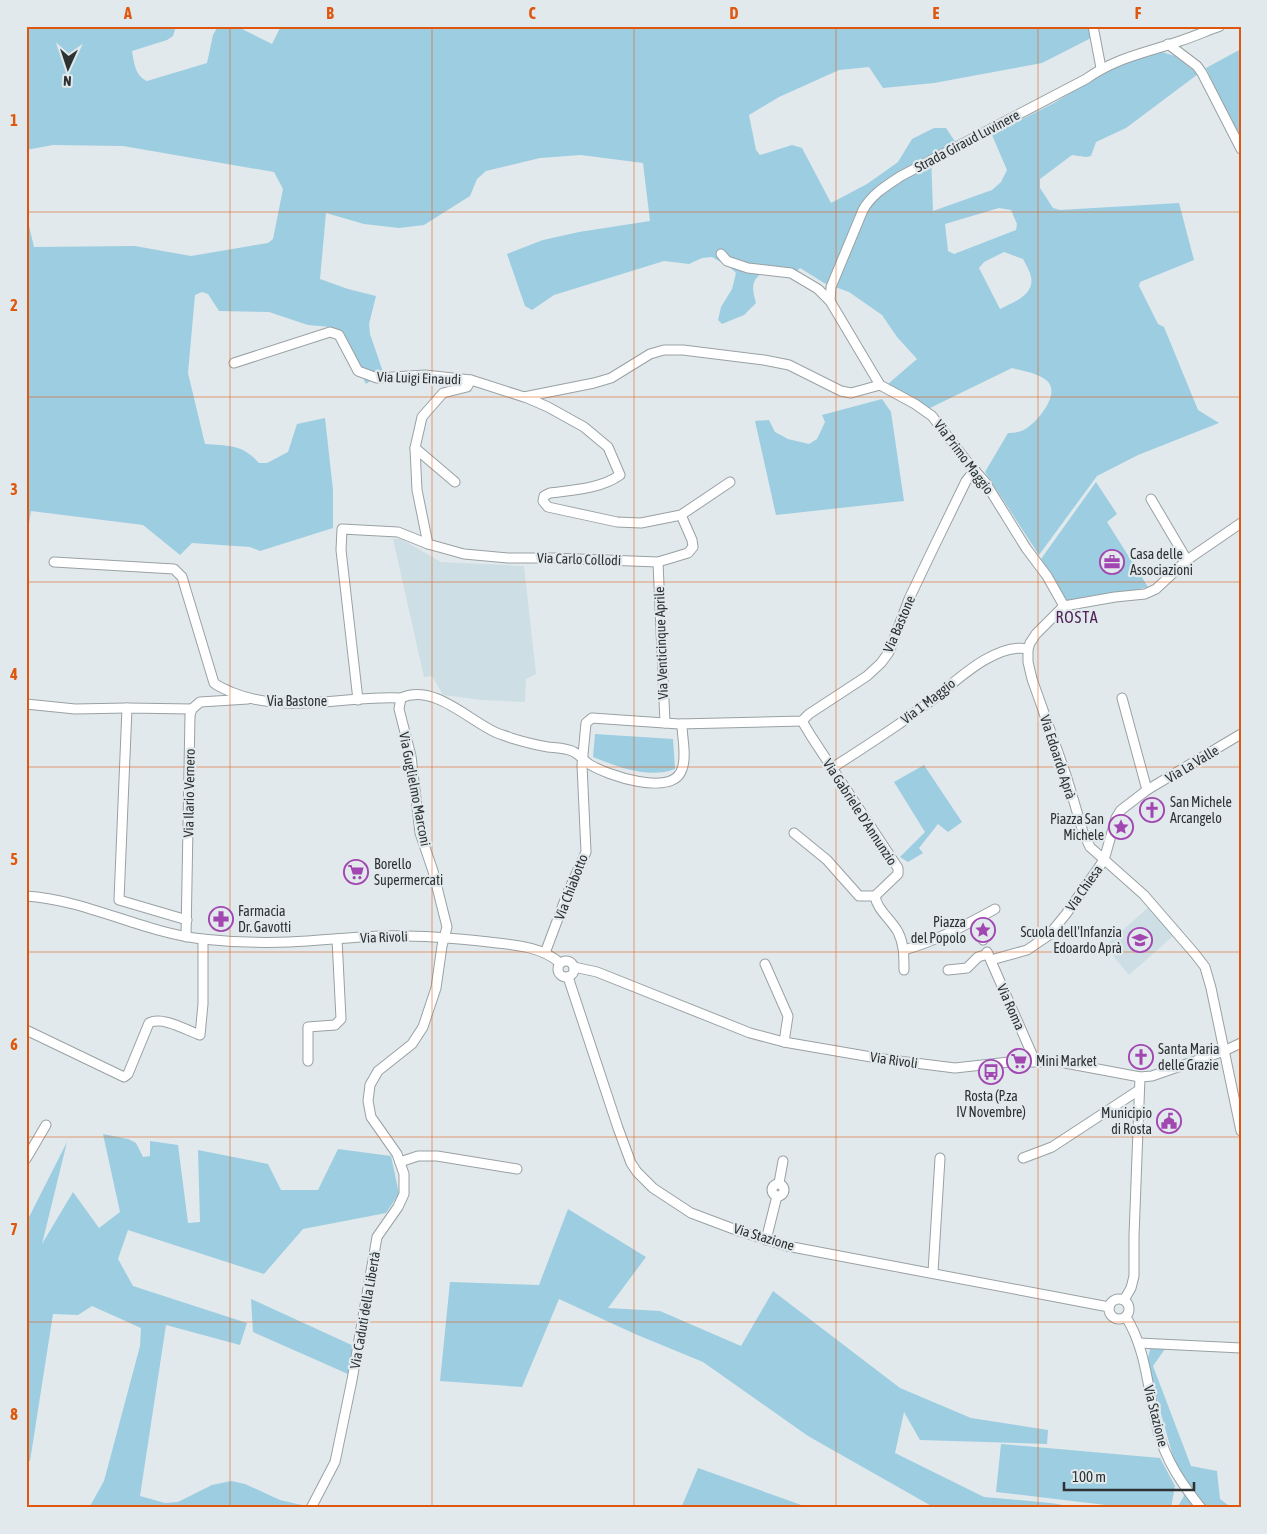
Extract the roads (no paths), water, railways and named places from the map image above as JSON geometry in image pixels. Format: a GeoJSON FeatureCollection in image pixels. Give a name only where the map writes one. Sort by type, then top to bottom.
{"type":"FeatureCollection","features":[{"type":"Feature","properties":{"kind":"street"},"geometry":{"type":"LineString","coordinates":[[1093,26],[1101,68]]}},
{"type":"Feature","properties":{"kind":"street","name":"Strada Giraud Luvinere"},"geometry":{"type":"LineString","coordinates":[[830,301],[831,287],[863,210],[869,200],[902,176],[1078,83],[1101,68],[1134,54],[1168,44],[1198,30],[1220,26]]}},
{"type":"Feature","properties":{"kind":"street"},"geometry":{"type":"LineString","coordinates":[[1168,44],[1197,66],[1202,73],[1241,149]]}},
{"type":"Feature","properties":{"kind":"street"},"geometry":{"type":"LineString","coordinates":[[721,254],[727,261],[748,268],[791,273],[818,289],[830,301]]}},
{"type":"Feature","properties":{"kind":"street","name":"Via Primo Maggio"},"geometry":{"type":"LineString","coordinates":[[830,301],[880,385],[915,404],[932,416],[985,482],[1026,548],[1047,576],[1064,606]]}},
{"type":"Feature","properties":{"kind":"street","name":"Via Luigi Einaudi"},"geometry":{"type":"LineString","coordinates":[[234,363],[330,332],[339,335],[358,371],[377,378],[425,375],[470,380],[524,397],[611,378],[650,354],[664,350],[683,350],[789,365],[841,392],[852,393],[880,385]]}},
{"type":"Feature","properties":{"kind":"street"},"geometry":{"type":"LineString","coordinates":[[428,544],[417,490],[415,448],[422,417],[444,393],[467,387],[470,380]]}},
{"type":"Feature","properties":{"kind":"street"},"geometry":{"type":"LineString","coordinates":[[524,397],[548,406],[584,427],[608,447],[620,475],[613,480],[588,488],[550,493],[544,496],[542,501],[548,508],[617,522],[641,523],[680,515],[730,482]]}},
{"type":"Feature","properties":{"kind":"street"},"geometry":{"type":"LineString","coordinates":[[415,448],[455,482]]}},
{"type":"Feature","properties":{"kind":"street","name":"Via Bastone"},"geometry":{"type":"LineString","coordinates":[[802,721],[809,714],[867,676],[890,652],[909,599],[966,481],[975,470]]}},
{"type":"Feature","properties":{"kind":"street"},"geometry":{"type":"LineString","coordinates":[[1151,499],[1187,560]]}},
{"type":"Feature","properties":{"kind":"street","name":"Via Carlo Collodi"},"geometry":{"type":"LineString","coordinates":[[358,700],[341,550],[342,529],[398,532],[428,544],[464,554],[489,557],[658,562],[688,553],[693,547],[692,540],[680,515]]}},
{"type":"Feature","properties":{"kind":"street"},"geometry":{"type":"LineString","coordinates":[[1028,650],[1036,634],[1064,606],[1145,594],[1156,589],[1187,560],[1241,523]]}},
{"type":"Feature","properties":{"kind":"street","name":"Via Bastone"},"geometry":{"type":"LineString","coordinates":[[54,562],[174,569],[182,577],[214,683],[248,699],[283,704],[401,698],[407,695],[418,695],[442,701],[497,733],[531,743],[566,749],[574,752],[589,764],[601,770],[628,779],[651,783],[668,782],[679,775],[682,770],[684,763],[682,724]]}},
{"type":"Feature","properties":{"kind":"street","name":"Via Venticinque Aprile"},"geometry":{"type":"LineString","coordinates":[[658,562],[664,723]]}},
{"type":"Feature","properties":{"kind":"street","name":"Via 1 Maggio"},"geometry":{"type":"LineString","coordinates":[[832,768],[936,697],[962,674],[992,656],[1016,648],[1028,650]]}},
{"type":"Feature","properties":{"kind":"street","name":"Via Edoardo Aprà"},"geometry":{"type":"LineString","coordinates":[[1028,650],[1028,662],[1032,679],[1066,776],[1080,826],[1090,848],[1144,894],[1204,967],[1211,988],[1241,1131]]}},
{"type":"Feature","properties":{"kind":"street","name":"Via Guglielmo Marconi"},"geometry":{"type":"LineString","coordinates":[[401,698],[398,709],[411,756],[420,833],[433,871],[446,924],[444,937]]}},
{"type":"Feature","properties":{"kind":"street","name":"Via La Valle"},"geometry":{"type":"LineString","coordinates":[[1122,698],[1147,790],[1241,734]]}},
{"type":"Feature","properties":{"kind":"street"},"geometry":{"type":"LineString","coordinates":[[26,704],[75,708],[192,709],[200,702],[248,699]]}},
{"type":"Feature","properties":{"kind":"street"},"geometry":{"type":"LineString","coordinates":[[127,708],[119,900],[187,920]]}},
{"type":"Feature","properties":{"kind":"street","name":"Via Ilario Vernero"},"geometry":{"type":"LineString","coordinates":[[186,937],[190,715],[192,709]]}},
{"type":"Feature","properties":{"kind":"street"},"geometry":{"type":"LineString","coordinates":[[582,758],[586,723],[592,718],[682,724],[802,721]]}},
{"type":"Feature","properties":{"kind":"street","name":"Via Gabriele D'Annunzio"},"geometry":{"type":"LineString","coordinates":[[802,721],[898,868],[898,874],[875,898]]}},
{"type":"Feature","properties":{"kind":"street","name":"Via Chiabotto"},"geometry":{"type":"LineString","coordinates":[[545,953],[568,892],[586,852],[582,758]]}},
{"type":"Feature","properties":{"kind":"street"},"geometry":{"type":"LineString","coordinates":[[1104,860],[1116,818],[1121,810],[1147,790]]}},
{"type":"Feature","properties":{"kind":"street"},"geometry":{"type":"LineString","coordinates":[[794,833],[827,860],[859,896],[875,898],[897,931],[904,950],[904,970]]}},
{"type":"Feature","properties":{"kind":"street","name":"Via Chiesa"},"geometry":{"type":"LineString","coordinates":[[948,970],[967,968],[978,956],[1027,950],[1050,935],[1104,860]]}},
{"type":"Feature","properties":{"kind":"street","name":"Via Rivoli"},"geometry":{"type":"LineString","coordinates":[[26,896],[56,899],[147,928],[186,937],[287,942],[380,936],[444,937],[510,944],[545,953],[560,963]]}},
{"type":"Feature","properties":{"kind":"street"},"geometry":{"type":"LineString","coordinates":[[904,950],[920,946],[995,909]]}},
{"type":"Feature","properties":{"kind":"street"},"geometry":{"type":"LineString","coordinates":[[976,920],[983,940]]}},
{"type":"Feature","properties":{"kind":"street","name":"Via Caduti della Libertà"},"geometry":{"type":"LineString","coordinates":[[311,1508],[335,1462],[364,1317],[377,1237],[398,1207],[404,1194],[404,1174],[400,1162],[393,1148],[371,1118],[368,1092],[373,1078],[378,1071],[412,1044],[423,1027],[436,988],[444,937]]}},
{"type":"Feature","properties":{"kind":"street"},"geometry":{"type":"LineString","coordinates":[[26,1030],[124,1076],[128,1074],[149,1023],[154,1020],[200,1035],[203,1004],[203,939]]}},
{"type":"Feature","properties":{"kind":"street"},"geometry":{"type":"LineString","coordinates":[[308,1061],[308,1027],[335,1025],[341,1019],[337,939]]}},
{"type":"Feature","properties":{"kind":"street","name":"Via Roma"},"geometry":{"type":"LineString","coordinates":[[989,955],[1035,1061]]}},
{"type":"Feature","properties":{"kind":"street"},"geometry":{"type":"LineString","coordinates":[[567,961],[574,967],[572,974],[568,976],[563,976],[559,973],[560,963],[567,961]]}},
{"type":"Feature","properties":{"kind":"street"},"geometry":{"type":"LineString","coordinates":[[765,964],[788,1016],[784,1042]]}},
{"type":"Feature","properties":{"kind":"street","name":"Via Rivoli"},"geometry":{"type":"LineString","coordinates":[[574,967],[597,972],[750,1033],[784,1042],[889,1060],[955,1068],[1035,1061],[1060,1062],[1140,1077],[1159,1075],[1224,1052],[1241,1043]]}},
{"type":"Feature","properties":{"kind":"street","name":"Via Stazione"},"geometry":{"type":"LineString","coordinates":[[568,976],[631,1163],[653,1188],[691,1213],[787,1246],[933,1272],[1109,1307]]}},
{"type":"Feature","properties":{"kind":"street"},"geometry":{"type":"LineString","coordinates":[[1124,1300],[1131,1288],[1134,1276],[1140,1077]]}},
{"type":"Feature","properties":{"kind":"street"},"geometry":{"type":"LineString","coordinates":[[1023,1158],[1052,1147],[1139,1090]]}},
{"type":"Feature","properties":{"kind":"street"},"geometry":{"type":"LineString","coordinates":[[26,1159],[46,1125]]}},
{"type":"Feature","properties":{"kind":"street"},"geometry":{"type":"LineString","coordinates":[[400,1162],[418,1156],[437,1156],[517,1169]]}},
{"type":"Feature","properties":{"kind":"street"},"geometry":{"type":"LineString","coordinates":[[933,1272],[940,1158]]}},
{"type":"Feature","properties":{"kind":"street"},"geometry":{"type":"LineString","coordinates":[[766,1240],[776,1196],[771,1189],[775,1184],[779,1184],[783,1161]]}},
{"type":"Feature","properties":{"kind":"street"},"geometry":{"type":"LineString","coordinates":[[1115,1300],[1124,1300],[1129,1308],[1126,1317],[1120,1320],[1113,1318],[1109,1313],[1109,1307],[1115,1300]]}},
{"type":"Feature","properties":{"kind":"street","name":"Via Stazione"},"geometry":{"type":"LineString","coordinates":[[1126,1317],[1134,1329],[1139,1344],[1163,1448],[1178,1478],[1201,1508]]}},
{"type":"Feature","properties":{"kind":"street"},"geometry":{"type":"LineString","coordinates":[[1139,1344],[1241,1348]]}},
{"type":"Feature","properties":{"kind":"place","name":"Casa delle Associazioni"},"geometry":{"type":"Point","coordinates":[1112,562]}},
{"type":"Feature","properties":{"kind":"place","name":"San Michele Arcangelo"},"geometry":{"type":"Point","coordinates":[1152,810]}},
{"type":"Feature","properties":{"kind":"place","name":"Piazza San Michele"},"geometry":{"type":"Point","coordinates":[1121,827]}},
{"type":"Feature","properties":{"kind":"place","name":"Borello Supermercati"},"geometry":{"type":"Point","coordinates":[356,872]}},
{"type":"Feature","properties":{"kind":"place","name":"Farmacia Dr. Gavotti"},"geometry":{"type":"Point","coordinates":[221,919]}},
{"type":"Feature","properties":{"kind":"place","name":"Piazza del Popolo"},"geometry":{"type":"Point","coordinates":[983,930]}},
{"type":"Feature","properties":{"kind":"place","name":"Scuola dell'Infanzia Edoardo Aprà"},"geometry":{"type":"Point","coordinates":[1140,940]}},
{"type":"Feature","properties":{"kind":"place","name":"Santa Maria delle Grazie"},"geometry":{"type":"Point","coordinates":[1141,1057]}},
{"type":"Feature","properties":{"kind":"place","name":"Mini Market"},"geometry":{"type":"Point","coordinates":[1019,1061]}},
{"type":"Feature","properties":{"kind":"place","name":"Rosta (P.za IV Novembre)"},"geometry":{"type":"Point","coordinates":[991,1072]}},
{"type":"Feature","properties":{"kind":"place","name":"Municipio di Rosta"},"geometry":{"type":"Point","coordinates":[1169,1121]}},
{"type":"Feature","properties":{"kind":"district","name":"ROSTA"},"geometry":{"type":"Point","coordinates":[1077,617]}}]}
